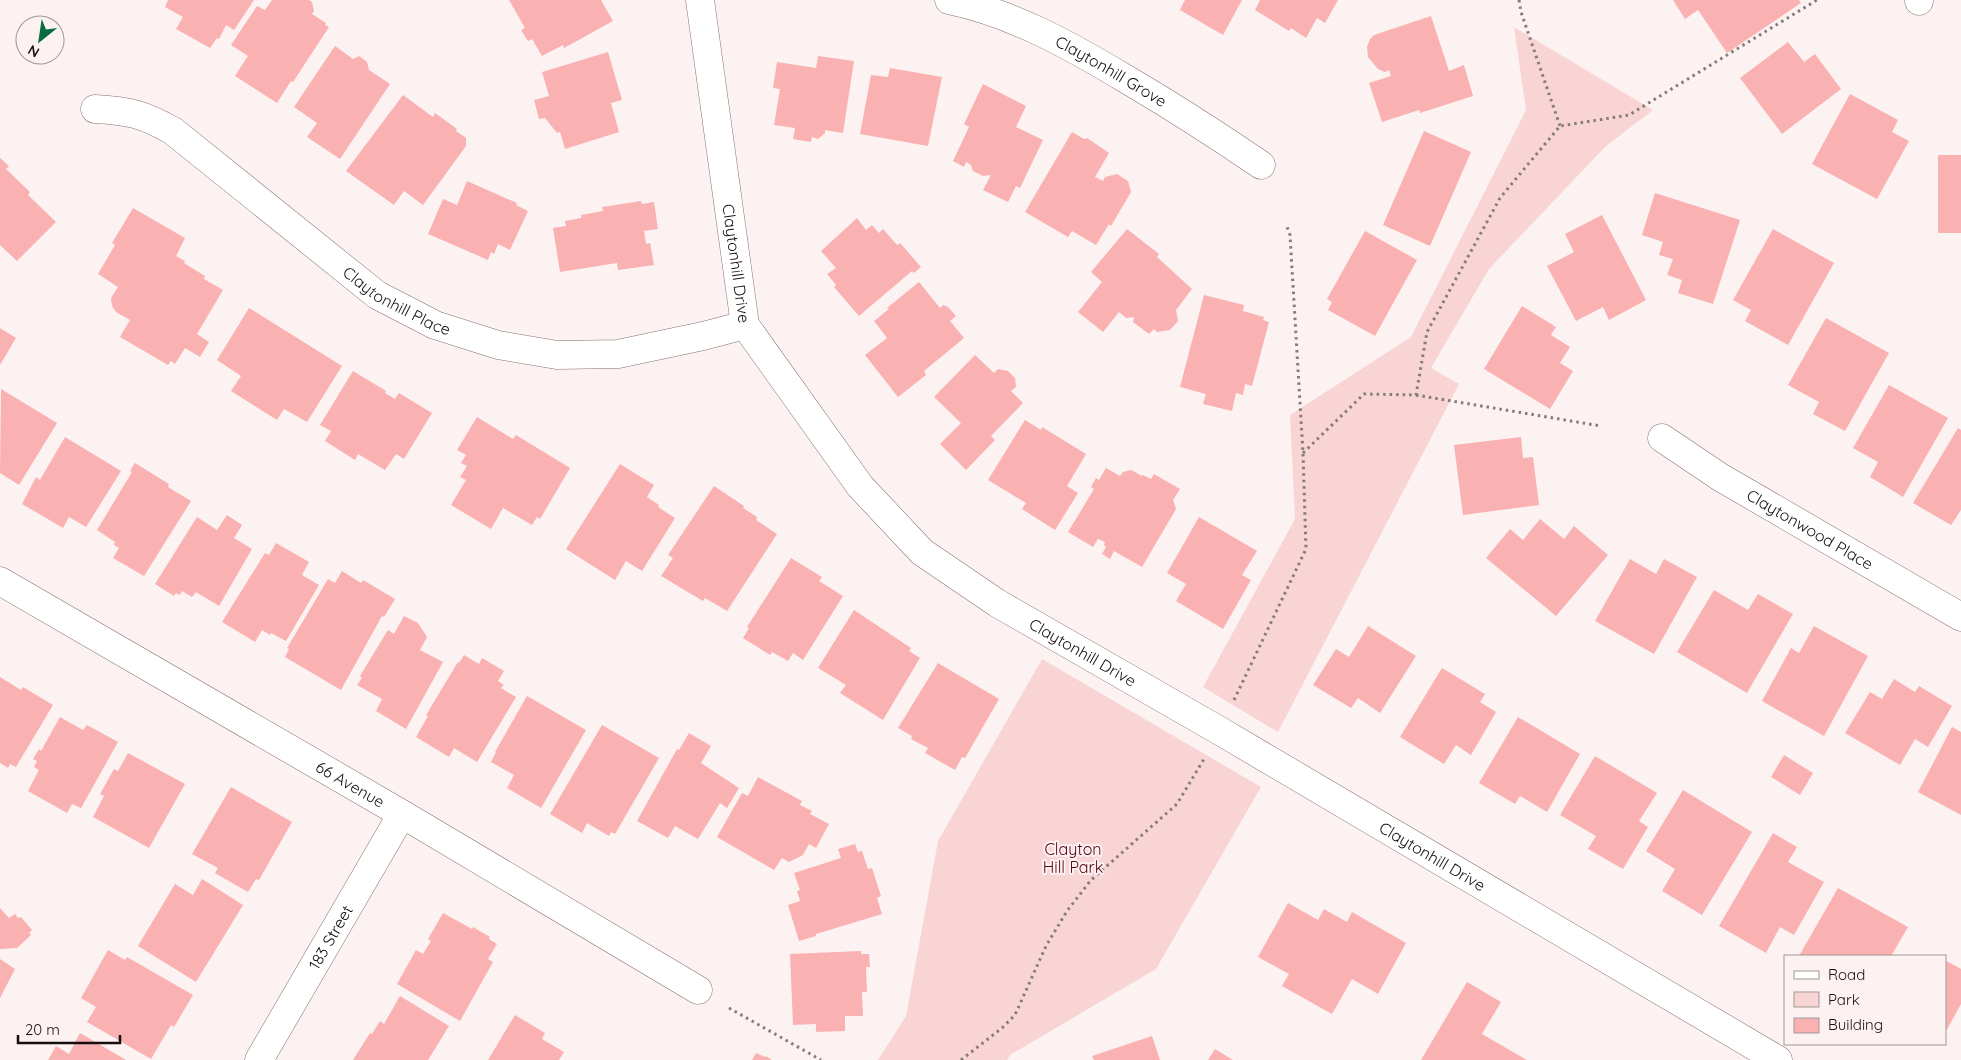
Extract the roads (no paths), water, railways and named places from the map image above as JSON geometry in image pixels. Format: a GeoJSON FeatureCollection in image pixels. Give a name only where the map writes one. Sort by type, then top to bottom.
{"type":"FeatureCollection","features":[{"type":"Feature","properties":{"kind":"street","name":"Claytonhill Grove"},"geometry":{"type":"LineString","coordinates":[[949,0],[1021,23],[1088,56],[1197,122],[1261,165]]}},
{"type":"Feature","properties":{"kind":"street","name":"Claytonhill Drive"},"geometry":{"type":"LineString","coordinates":[[708,2],[745,325],[860,486],[922,552],[997,603],[1220,730],[1778,1060]]}},
{"type":"Feature","properties":{"kind":"street","name":"Claytonhill Place"},"geometry":{"type":"LineString","coordinates":[[95,109],[122,110],[149,117],[173,131],[377,295],[444,328],[508,347],[557,355],[618,354],[745,325]]}},
{"type":"Feature","properties":{"kind":"street","name":"Claytonwood Place"},"geometry":{"type":"LineString","coordinates":[[1662,438],[1720,477],[1961,617]]}},
{"type":"Feature","properties":{"kind":"street","name":"66 Avenue"},"geometry":{"type":"LineString","coordinates":[[0,581],[402,814],[698,990]]}},
{"type":"Feature","properties":{"kind":"street","name":"183 Street"},"geometry":{"type":"LineString","coordinates":[[259,1060],[402,814]]}},
{"type":"Feature","properties":{"kind":"park label","name":"Clayton Hill Park"},"geometry":{"type":"Point","coordinates":[1073,858]}}]}
